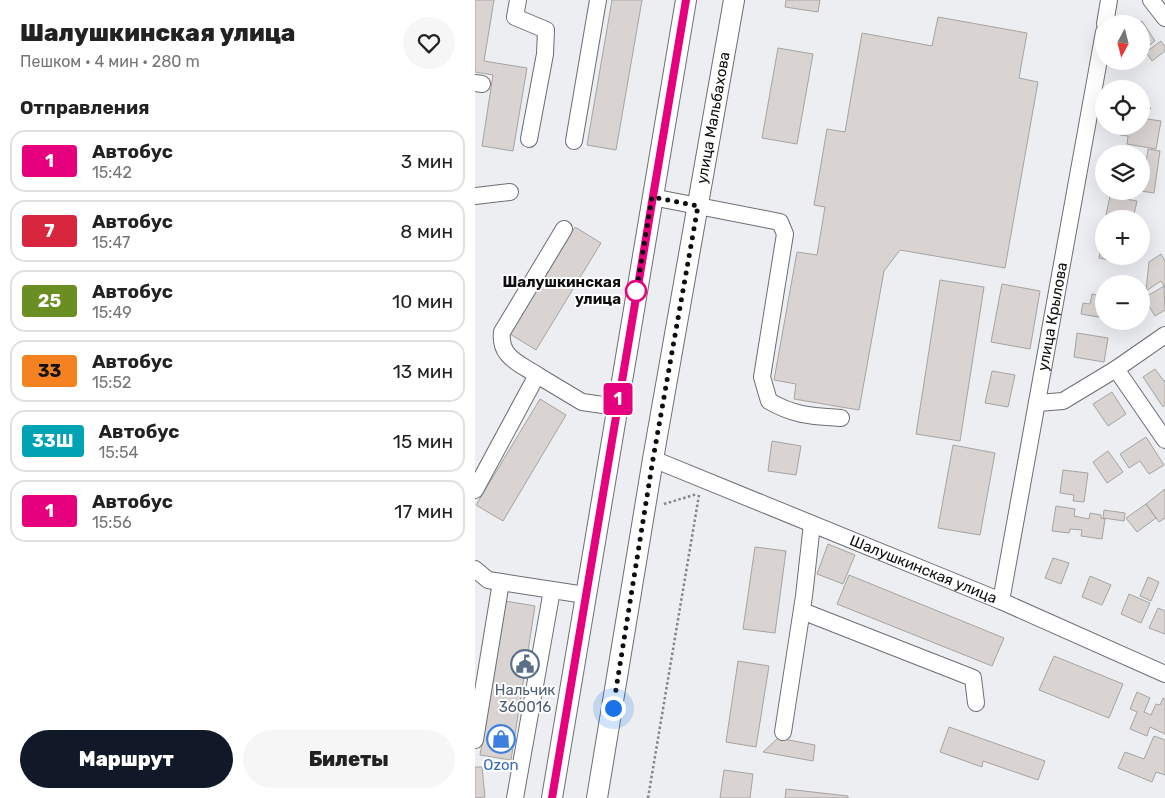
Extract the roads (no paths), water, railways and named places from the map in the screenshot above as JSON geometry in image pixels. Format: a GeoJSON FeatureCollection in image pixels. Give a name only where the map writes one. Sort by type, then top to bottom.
{"type":"FeatureCollection","features":[{"type":"Feature","properties":{"kind":"main road"},"geometry":{"type":"LineString","coordinates":[[552,798],[686,0]]}},
{"type":"Feature","properties":{"kind":"main road","name":"улица Мальбахова"},"geometry":{"type":"LineString","coordinates":[[597,798],[653,459],[734,0]]}},
{"type":"Feature","properties":{"kind":"street"},"geometry":{"type":"LineString","coordinates":[[518,0],[515,17],[546,30],[545,54],[529,139]]}},
{"type":"Feature","properties":{"kind":"street"},"geometry":{"type":"LineString","coordinates":[[574,141],[598,0]]}},
{"type":"Feature","properties":{"kind":"street"},"geometry":{"type":"LineString","coordinates":[[1106,15],[1109,0]]}},
{"type":"Feature","properties":{"kind":"street"},"geometry":{"type":"LineString","coordinates":[[1151,0],[1165,18]]}},
{"type":"Feature","properties":{"kind":"street","name":"улица Крылова"},"geometry":{"type":"LineString","coordinates":[[1001,601],[1097,70]]}},
{"type":"Feature","properties":{"kind":"street"},"geometry":{"type":"LineString","coordinates":[[475,196],[511,192]]}},
{"type":"Feature","properties":{"kind":"street"},"geometry":{"type":"LineString","coordinates":[[652,197],[780,222],[785,234],[762,377],[769,401],[784,409],[802,415],[841,418]]}},
{"type":"Feature","properties":{"kind":"street"},"geometry":{"type":"LineString","coordinates":[[564,229],[502,332],[501,341],[505,354],[582,402],[617,407]]}},
{"type":"Feature","properties":{"kind":"street"},"geometry":{"type":"LineString","coordinates":[[1037,403],[1063,401],[1116,369],[1165,335]]}},
{"type":"Feature","properties":{"kind":"street"},"geometry":{"type":"LineString","coordinates":[[1116,369],[1163,434]]}},
{"type":"Feature","properties":{"kind":"street"},"geometry":{"type":"LineString","coordinates":[[475,490],[537,375]]}},
{"type":"Feature","properties":{"kind":"street","name":"Шалушкинская улица"},"geometry":{"type":"LineString","coordinates":[[653,459],[1001,601],[1165,674]]}},
{"type":"Feature","properties":{"kind":"street"},"geometry":{"type":"LineString","coordinates":[[783,732],[802,611],[812,524]]}},
{"type":"Feature","properties":{"kind":"street"},"geometry":{"type":"LineString","coordinates":[[475,569],[488,580],[585,595]]}},
{"type":"Feature","properties":{"kind":"street"},"geometry":{"type":"LineString","coordinates":[[475,740],[501,582]]}},
{"type":"Feature","properties":{"kind":"street"},"geometry":{"type":"LineString","coordinates":[[515,798],[552,590]]}},
{"type":"Feature","properties":{"kind":"street"},"geometry":{"type":"LineString","coordinates":[[802,611],[973,678],[976,703]]}},
{"type":"Feature","properties":{"kind":"place","name":"Шалушкинская улица"},"geometry":{"type":"Point","coordinates":[636,291]}},
{"type":"Feature","properties":{"kind":"place","name":"Нальчик 360016"},"geometry":{"type":"Point","coordinates":[525,664]}},
{"type":"Feature","properties":{"kind":"place","name":"Ozon"},"geometry":{"type":"Point","coordinates":[501,739]}}]}
